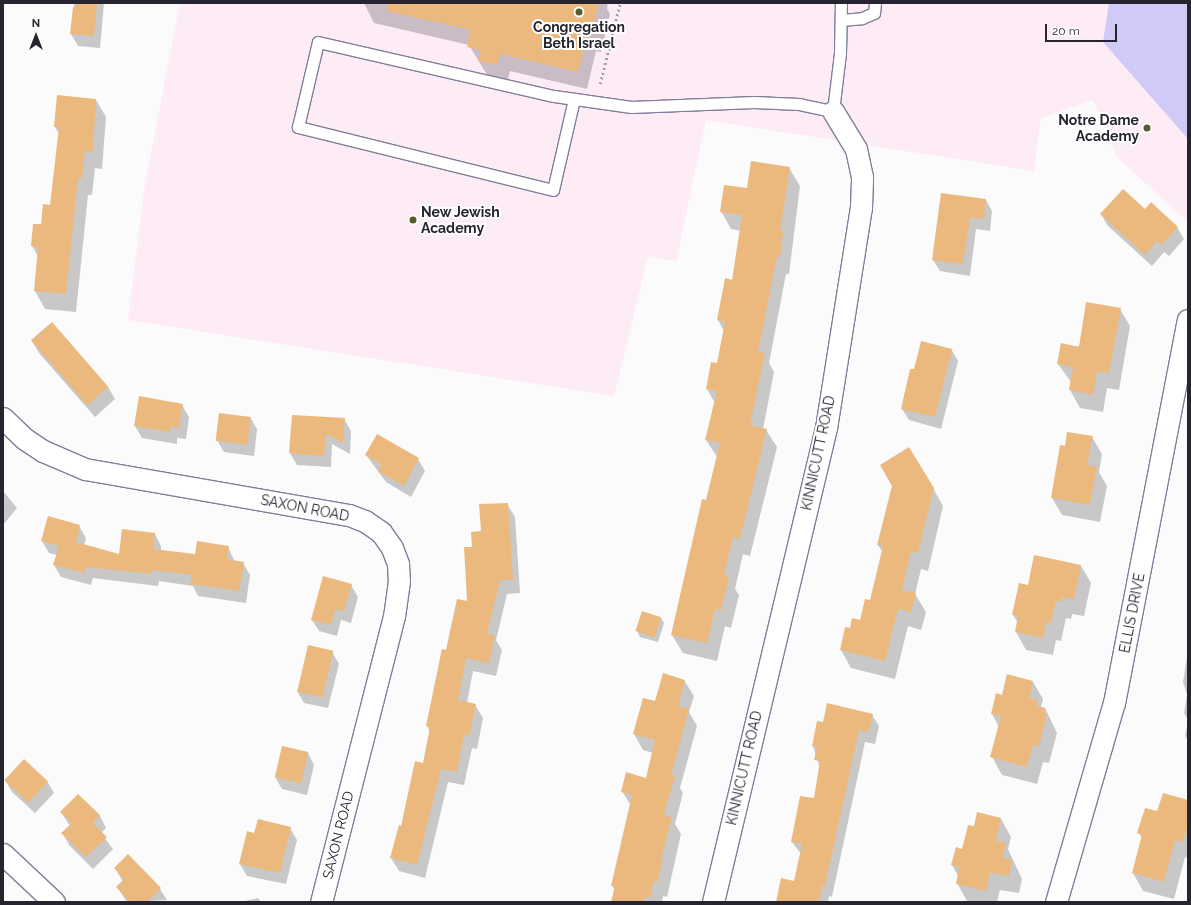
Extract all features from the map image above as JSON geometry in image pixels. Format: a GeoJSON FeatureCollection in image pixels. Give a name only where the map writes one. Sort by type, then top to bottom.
{"type":"FeatureCollection","features":[{"type":"Feature","properties":{"kind":"street","name":"KINNICUTT ROAD"},"geometry":{"type":"LineString","coordinates":[[713,902],[826,428],[861,208],[862,177],[856,149],[833,111]]}},
{"type":"Feature","properties":{"kind":"street","name":"ELLIS DRIVE"},"geometry":{"type":"LineString","coordinates":[[1056,902],[1114,703],[1188,320]]}},
{"type":"Feature","properties":{"kind":"street","name":"SAXON ROAD"},"geometry":{"type":"LineString","coordinates":[[3,418],[25,439],[43,451],[85,469],[106,475],[348,515],[365,521],[381,532],[392,548],[398,564],[397,599],[320,902]]}},
{"type":"Feature","properties":{"kind":"street"},"geometry":{"type":"LineString","coordinates":[[3,854],[54,902]]}},
{"type":"Feature","properties":{"kind":"lane"},"geometry":{"type":"LineString","coordinates":[[574,99],[554,190],[298,127],[318,42],[574,99],[631,107],[754,102],[799,104],[833,111],[841,20],[841,3]]}},
{"type":"Feature","properties":{"kind":"lane"},"geometry":{"type":"LineString","coordinates":[[841,20],[862,18],[874,13],[875,3]]}},
{"type":"Feature","properties":{"kind":"path"},"geometry":{"type":"LineString","coordinates":[[596,102],[620,3]]}},
{"type":"Feature","properties":{"kind":"shaded area","name":"New Jewish Academy"},"geometry":{"type":"Polygon","coordinates":[[[180,3],[1188,3],[1188,222],[1117,157],[1093,100],[1041,118],[1034,171],[706,120],[676,261],[648,256],[614,396],[128,320],[145,184],[180,3]]]}},
{"type":"Feature","properties":{"kind":"shaded area"},"geometry":{"type":"Polygon","coordinates":[[[1109,3],[1188,3],[1188,139],[1103,42],[1109,3]]]}},
{"type":"Feature","properties":{"kind":"building"},"geometry":{"type":"Polygon","coordinates":[[[76,3],[97,3],[94,36],[70,34],[73,7],[76,8],[76,3]]]}},
{"type":"Feature","properties":{"kind":"building"},"geometry":{"type":"Polygon","coordinates":[[[388,3],[599,3],[591,34],[587,34],[578,72],[500,54],[497,65],[478,61],[480,50],[467,47],[471,30],[387,11],[388,3]]]}},
{"type":"Feature","properties":{"kind":"building"},"geometry":{"type":"Polygon","coordinates":[[[57,95],[96,99],[93,152],[85,151],[82,178],[78,178],[66,294],[34,291],[38,247],[31,246],[33,224],[41,224],[43,204],[50,205],[59,127],[54,127],[57,95]]]}},
{"type":"Feature","properties":{"kind":"building"},"geometry":{"type":"Polygon","coordinates":[[[751,161],[790,167],[780,231],[783,232],[780,257],[777,257],[758,352],[765,353],[750,425],[767,429],[740,539],[733,537],[724,575],[729,577],[721,610],[715,609],[707,643],[671,635],[702,499],[706,500],[720,443],[705,440],[717,391],[706,389],[711,362],[717,363],[725,322],[717,320],[725,278],[732,280],[742,215],[720,212],[724,185],[747,188],[751,161]]]}},
{"type":"Feature","properties":{"kind":"building"},"geometry":{"type":"Polygon","coordinates":[[[1123,189],[1145,209],[1151,202],[1178,227],[1162,245],[1157,241],[1145,255],[1100,214],[1123,189]]]}},
{"type":"Feature","properties":{"kind":"building"},"geometry":{"type":"Polygon","coordinates":[[[941,193],[986,199],[984,219],[970,218],[963,264],[932,260],[941,193]]]}},
{"type":"Feature","properties":{"kind":"building"},"geometry":{"type":"Polygon","coordinates":[[[1086,302],[1121,308],[1109,373],[1097,371],[1093,395],[1069,390],[1073,367],[1057,364],[1061,343],[1079,347],[1086,302]]]}},
{"type":"Feature","properties":{"kind":"building"},"geometry":{"type":"Polygon","coordinates":[[[52,322],[108,387],[87,405],[31,340],[52,322]]]}},
{"type":"Feature","properties":{"kind":"building"},"geometry":{"type":"Polygon","coordinates":[[[921,341],[952,349],[935,417],[901,409],[910,369],[914,369],[921,341]]]}},
{"type":"Feature","properties":{"kind":"building"},"geometry":{"type":"Polygon","coordinates":[[[139,396],[183,404],[179,428],[171,426],[170,432],[134,426],[139,396]]]}},
{"type":"Feature","properties":{"kind":"building"},"geometry":{"type":"Polygon","coordinates":[[[219,413],[251,417],[247,445],[216,441],[219,413]]]}},
{"type":"Feature","properties":{"kind":"building"},"geometry":{"type":"Polygon","coordinates":[[[292,415],[345,418],[343,443],[326,434],[324,456],[289,453],[292,415]]]}},
{"type":"Feature","properties":{"kind":"building"},"geometry":{"type":"Polygon","coordinates":[[[1067,432],[1093,436],[1087,465],[1097,467],[1090,505],[1051,498],[1060,445],[1065,446],[1067,432]]]}},
{"type":"Feature","properties":{"kind":"building"},"geometry":{"type":"Polygon","coordinates":[[[377,434],[419,458],[404,486],[378,471],[381,464],[365,455],[377,434]]]}},
{"type":"Feature","properties":{"kind":"building"},"geometry":{"type":"Polygon","coordinates":[[[909,447],[934,488],[918,553],[911,552],[902,590],[916,593],[911,612],[898,609],[885,661],[840,650],[845,627],[850,628],[852,618],[860,620],[865,599],[870,600],[883,546],[877,545],[892,486],[880,465],[909,447]]]}},
{"type":"Feature","properties":{"kind":"building"},"geometry":{"type":"Polygon","coordinates":[[[508,503],[513,580],[500,580],[487,634],[495,636],[489,663],[466,658],[458,700],[476,704],[469,736],[464,735],[457,772],[441,769],[417,865],[390,858],[399,825],[401,826],[415,761],[423,763],[430,727],[426,726],[442,649],[446,650],[457,599],[467,601],[464,547],[472,547],[471,532],[481,531],[479,504],[508,503]]]}},
{"type":"Feature","properties":{"kind":"building"},"geometry":{"type":"Polygon","coordinates":[[[48,516],[80,525],[76,542],[119,554],[122,529],[155,533],[153,549],[195,554],[197,541],[229,546],[227,559],[244,562],[239,591],[190,584],[192,575],[152,570],[152,574],[86,567],[84,573],[53,565],[59,546],[41,541],[48,516]]]}},
{"type":"Feature","properties":{"kind":"building"},"geometry":{"type":"Polygon","coordinates":[[[1034,555],[1081,565],[1074,599],[1062,597],[1061,602],[1056,601],[1051,623],[1046,622],[1043,638],[1015,632],[1018,616],[1012,615],[1019,583],[1028,585],[1034,555]]]}},
{"type":"Feature","properties":{"kind":"building"},"geometry":{"type":"Polygon","coordinates":[[[323,576],[352,584],[344,611],[335,609],[331,625],[311,620],[323,576]]]}},
{"type":"Feature","properties":{"kind":"building"},"geometry":{"type":"Polygon","coordinates":[[[642,611],[661,617],[655,637],[636,631],[642,611]]]}},
{"type":"Feature","properties":{"kind":"building"},"geometry":{"type":"Polygon","coordinates":[[[308,645],[333,651],[323,698],[297,692],[308,645]]]}},
{"type":"Feature","properties":{"kind":"building"},"geometry":{"type":"Polygon","coordinates":[[[663,673],[685,680],[678,706],[689,709],[671,775],[675,776],[664,815],[672,818],[661,859],[663,859],[658,882],[654,881],[650,898],[645,897],[644,902],[611,902],[615,886],[611,886],[632,795],[621,792],[626,772],[646,778],[655,740],[633,734],[643,698],[655,701],[663,673]]]}},
{"type":"Feature","properties":{"kind":"building"},"geometry":{"type":"Polygon","coordinates":[[[1007,674],[1033,681],[1029,698],[1038,700],[1037,706],[1045,708],[1044,713],[1047,714],[1039,746],[1033,745],[1027,767],[990,757],[1001,716],[991,714],[996,693],[1002,695],[1007,674]]]}},
{"type":"Feature","properties":{"kind":"building"},"geometry":{"type":"Polygon","coordinates":[[[827,703],[873,714],[868,732],[859,730],[825,886],[822,885],[819,902],[776,902],[781,878],[794,881],[802,844],[791,842],[800,796],[814,798],[820,761],[814,760],[817,747],[812,746],[817,721],[823,722],[827,703]]]}},
{"type":"Feature","properties":{"kind":"building"},"geometry":{"type":"Polygon","coordinates":[[[282,746],[308,752],[301,783],[275,777],[282,746]]]}},
{"type":"Feature","properties":{"kind":"building"},"geometry":{"type":"Polygon","coordinates":[[[24,759],[48,782],[28,803],[4,780],[24,759]]]}},
{"type":"Feature","properties":{"kind":"building"},"geometry":{"type":"Polygon","coordinates":[[[1163,793],[1188,800],[1188,825],[1183,842],[1175,840],[1164,882],[1132,873],[1142,835],[1137,833],[1145,808],[1157,811],[1163,793]]]}},
{"type":"Feature","properties":{"kind":"building"},"geometry":{"type":"Polygon","coordinates":[[[78,794],[100,815],[93,823],[107,837],[86,857],[61,833],[72,823],[60,812],[78,794]]]}},
{"type":"Feature","properties":{"kind":"building"},"geometry":{"type":"Polygon","coordinates":[[[977,812],[1001,818],[996,841],[1006,843],[1002,858],[1012,860],[1009,876],[990,873],[986,891],[956,884],[959,867],[951,865],[956,847],[962,849],[968,825],[974,826],[977,812]]]}},
{"type":"Feature","properties":{"kind":"building"},"geometry":{"type":"Polygon","coordinates":[[[258,819],[291,827],[280,873],[239,864],[247,831],[254,833],[258,819]]]}},
{"type":"Feature","properties":{"kind":"building"},"geometry":{"type":"Polygon","coordinates":[[[128,854],[161,888],[147,902],[130,902],[116,887],[124,879],[114,868],[128,854]]]}},
{"type":"Feature","properties":{"kind":"place","name":"Congregation Beth Israel"},"geometry":{"type":"Point","coordinates":[579,12]}},
{"type":"Feature","properties":{"kind":"place","name":"Notre Dame Academy"},"geometry":{"type":"Point","coordinates":[1147,128]}},
{"type":"Feature","properties":{"kind":"place","name":"New Jewish Academy"},"geometry":{"type":"Point","coordinates":[413,220]}}]}
